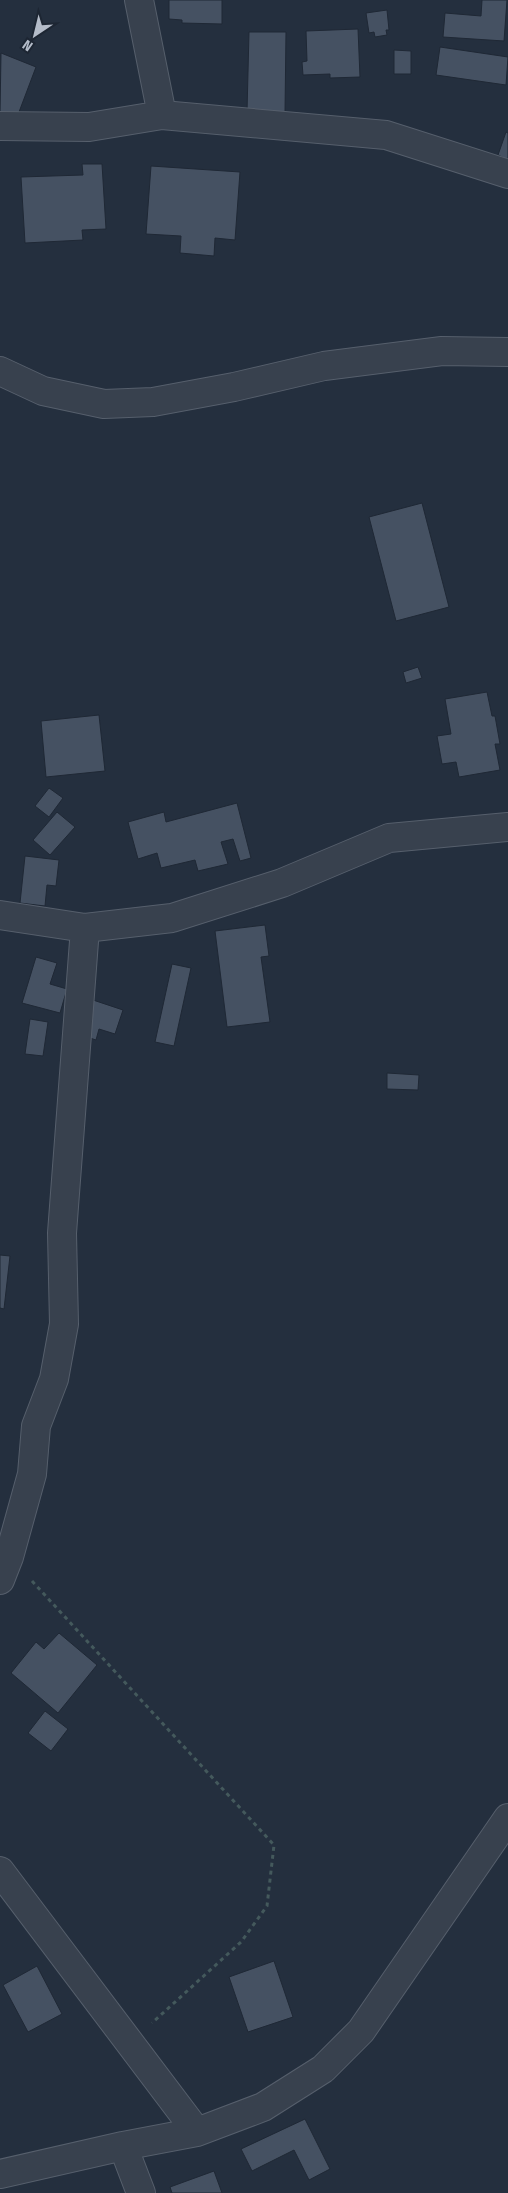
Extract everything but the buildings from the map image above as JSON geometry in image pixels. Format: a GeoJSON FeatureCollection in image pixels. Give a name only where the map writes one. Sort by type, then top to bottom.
{"type":"FeatureCollection","features":[{"type":"Feature","properties":{"kind":"street"},"geometry":{"type":"LineString","coordinates":[[140,0],[162,115]]}},
{"type":"Feature","properties":{"kind":"street"},"geometry":{"type":"LineString","coordinates":[[0,126],[89,127],[162,115],[386,135],[508,174]]}},
{"type":"Feature","properties":{"kind":"street"},"geometry":{"type":"LineString","coordinates":[[0,371],[43,392],[104,404],[144,403],[234,387],[324,366],[442,351],[508,352]]}},
{"type":"Feature","properties":{"kind":"street"},"geometry":{"type":"LineString","coordinates":[[0,914],[85,928],[172,918],[282,883],[389,838],[508,827]]}},
{"type":"Feature","properties":{"kind":"street"},"geometry":{"type":"LineString","coordinates":[[5,1569],[32,1474],[36,1426],[54,1379],[64,1324],[62,1233],[85,928]]}},
{"type":"Feature","properties":{"kind":"street"},"geometry":{"type":"LineString","coordinates":[[0,2174],[123,2146],[197,2132],[271,2102],[323,2069],[362,2031],[508,1818]]}},
{"type":"Feature","properties":{"kind":"street"},"geometry":{"type":"LineString","coordinates":[[0,1871],[197,2132]]}},
{"type":"Feature","properties":{"kind":"street"},"geometry":{"type":"LineString","coordinates":[[123,2146],[141,2193]]}},
{"type":"Feature","properties":{"kind":"path"},"geometry":{"type":"LineString","coordinates":[[5,1569],[274,1845],[268,1906],[241,1942],[129,2044]]}}]}
